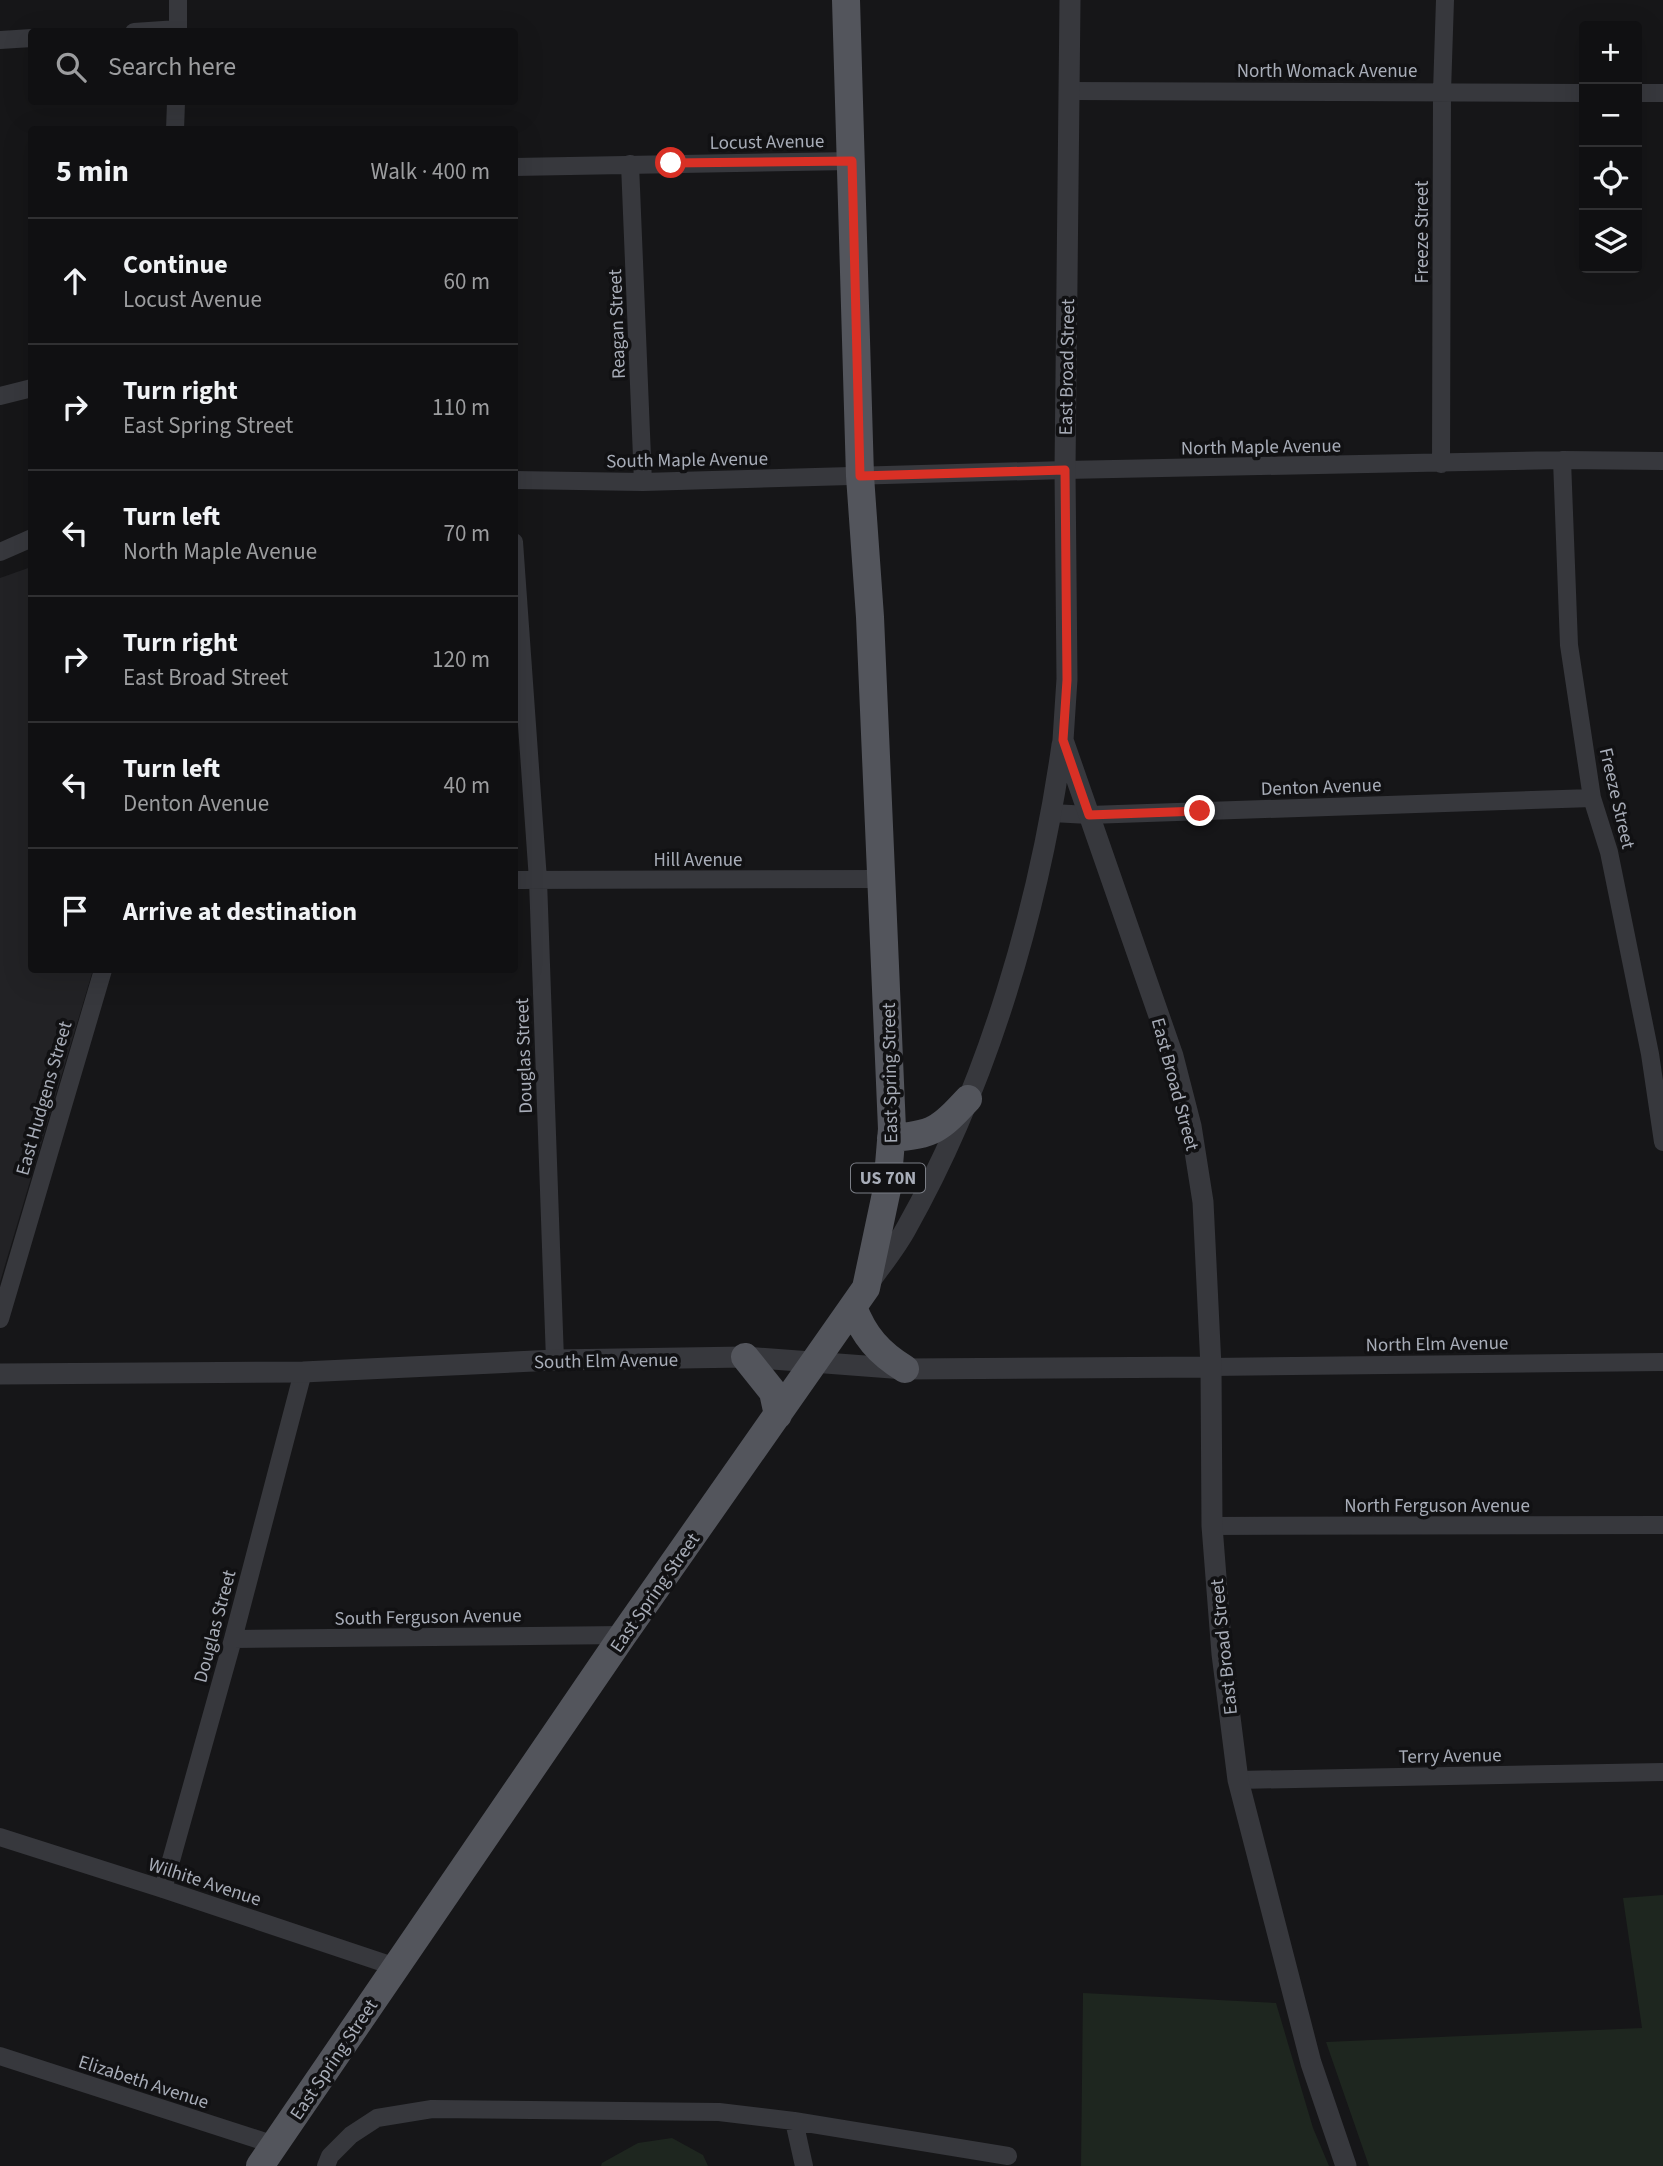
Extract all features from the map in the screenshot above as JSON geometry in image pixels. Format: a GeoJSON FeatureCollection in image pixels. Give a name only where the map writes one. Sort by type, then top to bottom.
{"type":"FeatureCollection","features":[{"type":"Feature","properties":{"kind":"main road","name":"East Spring Street"},"geometry":{"type":"LineString","coordinates":[[267,2155],[623,1635],[860,1298],[887,1189],[891,1138],[870,617],[860,476],[846,0]]}},
{"type":"Feature","properties":{"kind":"main road"},"geometry":{"type":"LineString","coordinates":[[891,1138],[932,1132],[946,1123],[968,1099]]}},
{"type":"Feature","properties":{"kind":"main road"},"geometry":{"type":"LineString","coordinates":[[860,1298],[869,1339],[885,1357],[905,1369]]}},
{"type":"Feature","properties":{"kind":"main road"},"geometry":{"type":"LineString","coordinates":[[745,1357],[773,1392],[778,1415]]}},
{"type":"Feature","properties":{"kind":"street"},"geometry":{"type":"LineString","coordinates":[[178,0],[178,28]]}},
{"type":"Feature","properties":{"kind":"street","name":"East Broad Street"},"geometry":{"type":"LineString","coordinates":[[1070,0],[1065,470],[1067,680],[1063,740],[1173,1056],[1191,1126],[1203,1202],[1211,1367],[1212,1526],[1222,1654],[1238,1780],[1311,2063],[1346,2166]]}},
{"type":"Feature","properties":{"kind":"street","name":"Freeze Street"},"geometry":{"type":"LineString","coordinates":[[1440,464],[1445,0]]}},
{"type":"Feature","properties":{"kind":"street"},"geometry":{"type":"LineString","coordinates":[[0,40],[28,38]]}},
{"type":"Feature","properties":{"kind":"street","name":"North Womack Avenue"},"geometry":{"type":"LineString","coordinates":[[1070,91],[1579,93]]}},
{"type":"Feature","properties":{"kind":"street"},"geometry":{"type":"LineString","coordinates":[[1642,93],[1663,93]]}},
{"type":"Feature","properties":{"kind":"street"},"geometry":{"type":"LineString","coordinates":[[175,126],[176,105]]}},
{"type":"Feature","properties":{"kind":"street","name":"Locust Avenue"},"geometry":{"type":"LineString","coordinates":[[518,167],[852,161]]}},
{"type":"Feature","properties":{"kind":"street","name":"Reagan Street"},"geometry":{"type":"LineString","coordinates":[[630,164],[643,482]]}},
{"type":"Feature","properties":{"kind":"street"},"geometry":{"type":"LineString","coordinates":[[0,397],[28,389]]}},
{"type":"Feature","properties":{"kind":"street","name":"Freeze Street"},"geometry":{"type":"LineString","coordinates":[[1562,460],[1569,645],[1592,797],[1657,1054],[1663,1142]]}},
{"type":"Feature","properties":{"kind":"street","name":"North Maple Avenue"},"geometry":{"type":"LineString","coordinates":[[860,476],[1562,460],[1663,461]]}},
{"type":"Feature","properties":{"kind":"street","name":"South Maple Avenue"},"geometry":{"type":"LineString","coordinates":[[518,480],[643,482],[860,476]]}},
{"type":"Feature","properties":{"kind":"street"},"geometry":{"type":"LineString","coordinates":[[0,552],[28,540]]}},
{"type":"Feature","properties":{"kind":"street","name":"Douglas Street"},"geometry":{"type":"LineString","coordinates":[[518,598],[538,880],[555,1360]]}},
{"type":"Feature","properties":{"kind":"street"},"geometry":{"type":"LineString","coordinates":[[860,1298],[905,1230],[941,1162],[968,1099],[1015,959],[1052,813],[1063,740]]}},
{"type":"Feature","properties":{"kind":"street","name":"Denton Avenue"},"geometry":{"type":"LineString","coordinates":[[1052,813],[1089,815],[1592,797]]}},
{"type":"Feature","properties":{"kind":"street","name":"Hill Avenue"},"geometry":{"type":"LineString","coordinates":[[518,880],[882,879]]}},
{"type":"Feature","properties":{"kind":"street","name":"East Hudgens Street"},"geometry":{"type":"LineString","coordinates":[[0,1319],[102,973]]}},
{"type":"Feature","properties":{"kind":"street","name":"South Elm Avenue"},"geometry":{"type":"LineString","coordinates":[[0,1374],[303,1372],[555,1360],[745,1357],[905,1369],[1211,1367]]}},
{"type":"Feature","properties":{"kind":"street","name":"North Elm Avenue"},"geometry":{"type":"LineString","coordinates":[[1211,1367],[1663,1362]]}},
{"type":"Feature","properties":{"kind":"street","name":"Douglas Street"},"geometry":{"type":"LineString","coordinates":[[163,1889],[233,1639],[303,1372]]}},
{"type":"Feature","properties":{"kind":"street","name":"North Ferguson Avenue"},"geometry":{"type":"LineString","coordinates":[[1212,1526],[1663,1525]]}},
{"type":"Feature","properties":{"kind":"street","name":"South Ferguson Avenue"},"geometry":{"type":"LineString","coordinates":[[233,1639],[623,1635]]}},
{"type":"Feature","properties":{"kind":"street","name":"Terry Avenue"},"geometry":{"type":"LineString","coordinates":[[1238,1780],[1663,1772]]}},
{"type":"Feature","properties":{"kind":"street","name":"Wilhite Avenue"},"geometry":{"type":"LineString","coordinates":[[0,1838],[396,1967]]}},
{"type":"Feature","properties":{"kind":"street","name":"Elizabeth Avenue"},"geometry":{"type":"LineString","coordinates":[[0,2056],[267,2155]]}},
{"type":"Feature","properties":{"kind":"street"},"geometry":{"type":"LineString","coordinates":[[326,2166],[330,2156],[351,2135],[377,2118],[432,2109],[719,2112],[794,2121],[1008,2156]]}},
{"type":"Feature","properties":{"kind":"street"},"geometry":{"type":"LineString","coordinates":[[794,2121],[804,2166]]}},
{"type":"Feature","properties":{"kind":"shaded area"},"geometry":{"type":"Polygon","coordinates":[[[28,568],[28,973],[92,973],[0,1282],[0,578],[28,568]]]}},
{"type":"Feature","properties":{"kind":"shaded area"},"geometry":{"type":"Polygon","coordinates":[[[1663,1895],[1663,2166],[1369,2166],[1326,2042],[1642,2028],[1623,1898],[1663,1895]]]}},
{"type":"Feature","properties":{"kind":"shaded area"},"geometry":{"type":"Polygon","coordinates":[[[1083,1993],[1276,2003],[1313,2128],[1329,2166],[1081,2166],[1083,1993]]]}},
{"type":"Feature","properties":{"kind":"shaded area"},"geometry":{"type":"Polygon","coordinates":[[[672,2138],[703,2155],[708,2166],[601,2166],[638,2143],[672,2138]]]}},
{"type":"Feature","properties":{"kind":"route"},"geometry":{"type":"LineString","coordinates":[[671,163],[852,161],[860,476],[1065,470],[1067,680],[1063,740],[1089,815],[1200,811]]}}]}
